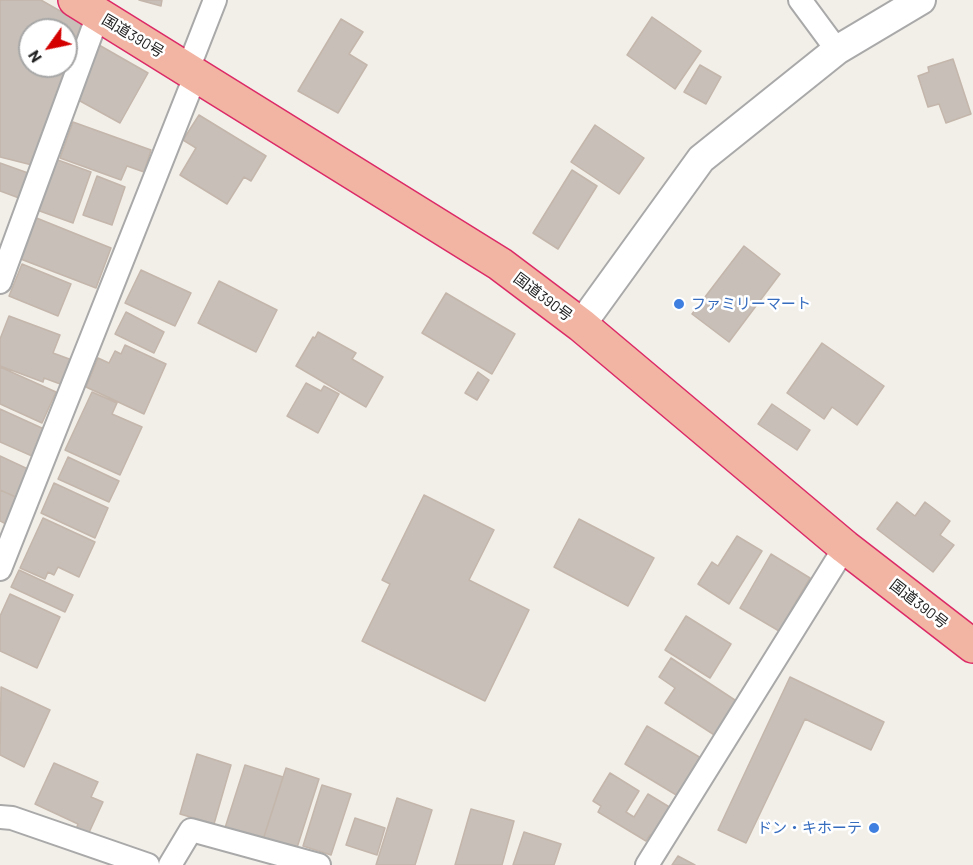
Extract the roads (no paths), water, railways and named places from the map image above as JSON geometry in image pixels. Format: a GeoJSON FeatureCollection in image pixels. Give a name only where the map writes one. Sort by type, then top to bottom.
{"type":"FeatureCollection","features":[{"type":"Feature","properties":{"kind":"highway","name":"国道390号"},"geometry":{"type":"LineString","coordinates":[[86,7],[500,264],[581,325],[845,547],[973,646]]}},
{"type":"Feature","properties":{"kind":"street"},"geometry":{"type":"LineString","coordinates":[[0,569],[192,72],[215,0]]}},
{"type":"Feature","properties":{"kind":"street"},"geometry":{"type":"LineString","coordinates":[[800,0],[837,50]]}},
{"type":"Feature","properties":{"kind":"street"},"geometry":{"type":"LineString","coordinates":[[581,325],[701,159],[837,50],[921,0]]}},
{"type":"Feature","properties":{"kind":"street"},"geometry":{"type":"LineString","coordinates":[[0,282],[86,7]]}},
{"type":"Feature","properties":{"kind":"street"},"geometry":{"type":"LineString","coordinates":[[648,865],[845,547]]}},
{"type":"Feature","properties":{"kind":"street"},"geometry":{"type":"LineString","coordinates":[[0,817],[12,818],[148,865]]}},
{"type":"Feature","properties":{"kind":"street"},"geometry":{"type":"LineString","coordinates":[[170,865],[191,830],[319,865]]}},
{"type":"Feature","properties":{"kind":"place","name":"ファミリーマート"},"geometry":{"type":"Point","coordinates":[679,304]}},
{"type":"Feature","properties":{"kind":"place","name":"ドン・キホーテ"},"geometry":{"type":"Point","coordinates":[874,828]}}]}
